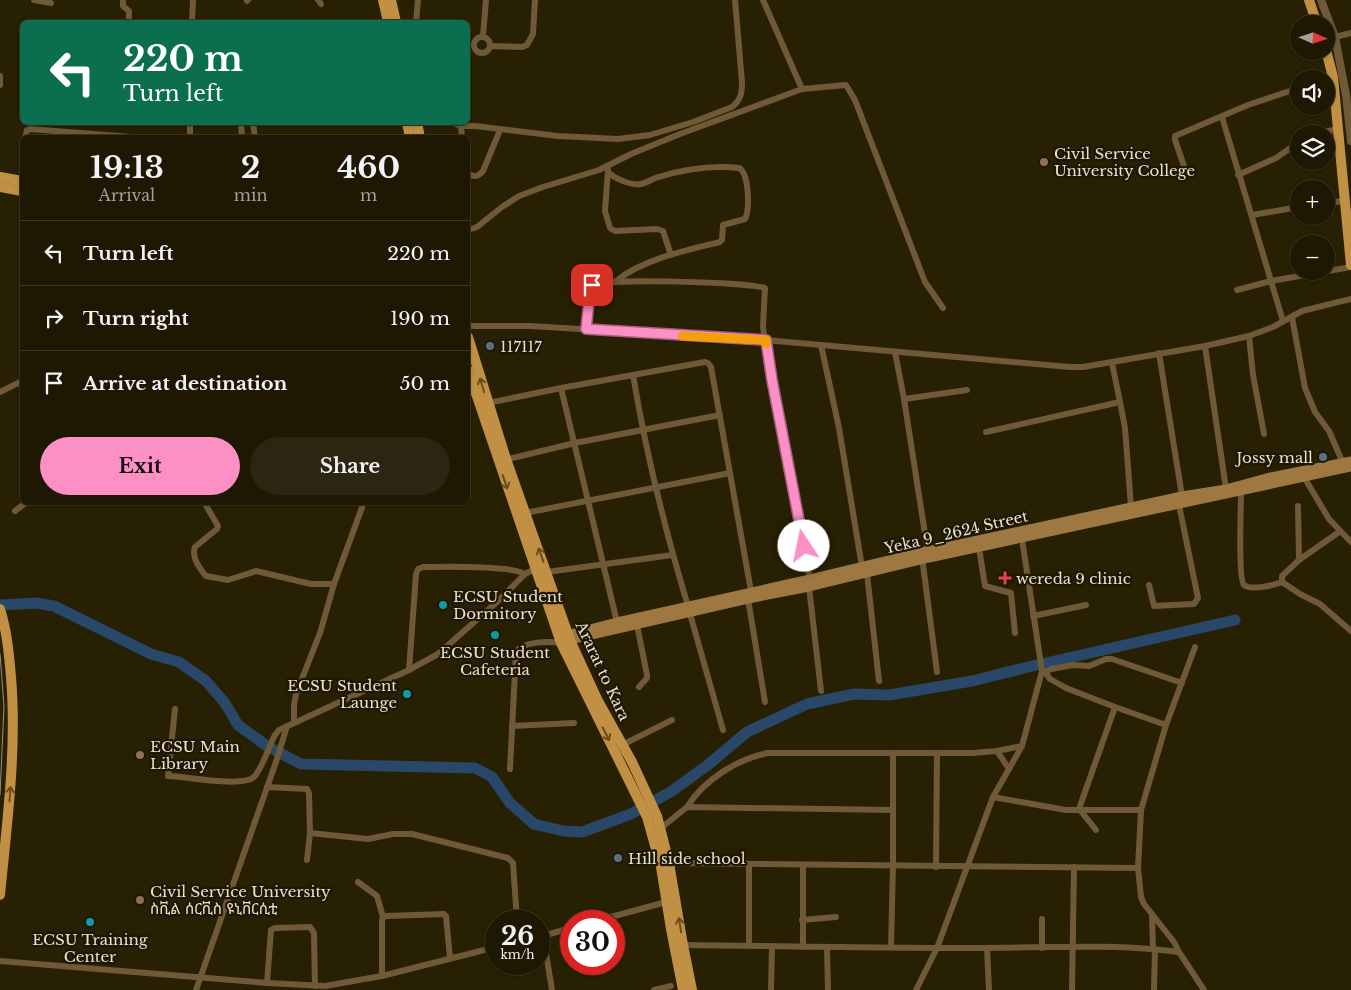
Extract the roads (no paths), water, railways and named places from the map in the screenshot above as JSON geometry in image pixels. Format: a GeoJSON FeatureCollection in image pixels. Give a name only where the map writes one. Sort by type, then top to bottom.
{"type":"FeatureCollection","features":[{"type":"Feature","properties":{"kind":"main road"},"geometry":{"type":"LineString","coordinates":[[383,0],[388,20]]}},
{"type":"Feature","properties":{"kind":"main road"},"geometry":{"type":"LineString","coordinates":[[391,0],[396,20]]}},
{"type":"Feature","properties":{"kind":"main road"},"geometry":{"type":"LineString","coordinates":[[1309,0],[1314,15]]}},
{"type":"Feature","properties":{"kind":"main road"},"geometry":{"type":"LineString","coordinates":[[1335,115],[1342,159],[1344,201],[1351,266]]}},
{"type":"Feature","properties":{"kind":"main road"},"geometry":{"type":"LineString","coordinates":[[0,177],[20,181]]}},
{"type":"Feature","properties":{"kind":"main road"},"geometry":{"type":"LineString","coordinates":[[0,187],[20,182]]}},
{"type":"Feature","properties":{"kind":"main road","name":"Ararat to Kara"},"geometry":{"type":"LineString","coordinates":[[470,344],[488,403],[502,460],[535,569],[562,639],[645,800]]}},
{"type":"Feature","properties":{"kind":"main road","name":"Ararat to Kara"},"geometry":{"type":"LineString","coordinates":[[470,375],[547,572],[562,639]]}},
{"type":"Feature","properties":{"kind":"main road","name":"Yeka 9_2624 Street"},"geometry":{"type":"LineString","coordinates":[[562,639],[594,631],[638,625],[749,595],[810,583],[1131,508],[1241,492],[1348,464]]}},
{"type":"Feature","properties":{"kind":"main road","name":"Yeka 9_2624 Street"},"geometry":{"type":"LineString","coordinates":[[925,556],[1022,539],[1270,477],[1348,464]]}},
{"type":"Feature","properties":{"kind":"main road","name":"Yeka 9_2624 Street"},"geometry":{"type":"LineString","coordinates":[[594,631],[617,622],[689,610]]}},
{"type":"Feature","properties":{"kind":"main road"},"geometry":{"type":"LineString","coordinates":[[0,611],[9,650],[13,743],[0,895]]}},
{"type":"Feature","properties":{"kind":"main road","name":"Ararat to Kara"},"geometry":{"type":"LineString","coordinates":[[594,702],[622,745],[670,863],[671,901],[683,945],[692,990]]}},
{"type":"Feature","properties":{"kind":"main road","name":"Ararat to Kara"},"geometry":{"type":"LineString","coordinates":[[659,834],[671,901],[683,990]]}},
{"type":"Feature","properties":{"kind":"street"},"geometry":{"type":"LineString","coordinates":[[34,0],[51,3]]}},
{"type":"Feature","properties":{"kind":"street"},"geometry":{"type":"LineString","coordinates":[[124,0],[123,6],[129,12],[129,20]]}},
{"type":"Feature","properties":{"kind":"street"},"geometry":{"type":"LineString","coordinates":[[192,20],[193,0]]}},
{"type":"Feature","properties":{"kind":"street"},"geometry":{"type":"LineString","coordinates":[[416,20],[418,0]]}},
{"type":"Feature","properties":{"kind":"street"},"geometry":{"type":"LineString","coordinates":[[483,36],[486,0]]}},
{"type":"Feature","properties":{"kind":"street"},"geometry":{"type":"LineString","coordinates":[[490,46],[522,47],[527,45],[533,34],[536,0]]}},
{"type":"Feature","properties":{"kind":"street"},"geometry":{"type":"LineString","coordinates":[[459,125],[566,137],[634,138],[693,122],[732,107],[738,103],[742,94],[735,0]]}},
{"type":"Feature","properties":{"kind":"street"},"geometry":{"type":"LineString","coordinates":[[763,0],[802,90]]}},
{"type":"Feature","properties":{"kind":"street"},"geometry":{"type":"LineString","coordinates":[[1321,0],[1327,15]]}},
{"type":"Feature","properties":{"kind":"street"},"geometry":{"type":"LineString","coordinates":[[1351,33],[1335,37],[1346,95],[1351,141]]}},
{"type":"Feature","properties":{"kind":"street"},"geometry":{"type":"LineString","coordinates":[[483,36],[471,43],[477,52],[481,53],[489,50],[490,46]]}},
{"type":"Feature","properties":{"kind":"street"},"geometry":{"type":"LineString","coordinates":[[483,36],[487,38],[490,46]]}},
{"type":"Feature","properties":{"kind":"street"},"geometry":{"type":"LineString","coordinates":[[0,76],[0,85]]}},
{"type":"Feature","properties":{"kind":"street"},"geometry":{"type":"LineString","coordinates":[[470,229],[477,227],[502,206],[519,196],[543,187],[608,170],[631,154],[802,90],[846,85],[855,100],[925,282],[943,308]]}},
{"type":"Feature","properties":{"kind":"street"},"geometry":{"type":"LineString","coordinates":[[1185,169],[1175,136],[1248,105],[1290,91]]}},
{"type":"Feature","properties":{"kind":"street"},"geometry":{"type":"LineString","coordinates":[[1222,117],[1283,321]]}},
{"type":"Feature","properties":{"kind":"street"},"geometry":{"type":"LineString","coordinates":[[241,125],[242,135]]}},
{"type":"Feature","properties":{"kind":"street"},"geometry":{"type":"LineString","coordinates":[[241,130],[254,126]]}},
{"type":"Feature","properties":{"kind":"street"},"geometry":{"type":"LineString","coordinates":[[462,126],[462,135]]}},
{"type":"Feature","properties":{"kind":"street"},"geometry":{"type":"LineString","coordinates":[[26,135],[27,130],[30,129],[93,135]]}},
{"type":"Feature","properties":{"kind":"street"},"geometry":{"type":"LineString","coordinates":[[470,175],[474,177],[480,176],[500,130]]}},
{"type":"Feature","properties":{"kind":"street"},"geometry":{"type":"LineString","coordinates":[[1238,175],[1276,158],[1290,148]]}},
{"type":"Feature","properties":{"kind":"street"},"geometry":{"type":"LineString","coordinates":[[608,170],[628,182],[642,184],[654,178],[690,169],[723,166],[743,170],[748,206],[745,219],[723,225],[722,240],[720,242],[671,255],[624,274],[616,281]]}},
{"type":"Feature","properties":{"kind":"street"},"geometry":{"type":"LineString","coordinates":[[608,170],[605,211],[610,228],[616,231],[657,229],[663,231],[671,255]]}},
{"type":"Feature","properties":{"kind":"street"},"geometry":{"type":"LineString","coordinates":[[1335,202],[1344,201]]}},
{"type":"Feature","properties":{"kind":"street"},"geometry":{"type":"LineString","coordinates":[[1252,215],[1290,209]]}},
{"type":"Feature","properties":{"kind":"street"},"geometry":{"type":"LineString","coordinates":[[1237,290],[1271,281],[1351,266]]}},
{"type":"Feature","properties":{"kind":"street"},"geometry":{"type":"LineString","coordinates":[[586,329],[590,292],[592,285],[597,283],[616,281],[706,283],[763,287],[765,290],[763,326],[810,583],[821,691]]}},
{"type":"Feature","properties":{"kind":"street"},"geometry":{"type":"LineString","coordinates":[[470,326],[530,326],[766,340],[1070,367],[1112,362],[1205,346],[1249,336],[1302,311],[1351,299]]}},
{"type":"Feature","properties":{"kind":"street"},"geometry":{"type":"LineString","coordinates":[[1292,317],[1305,388],[1315,412],[1348,464]]}},
{"type":"Feature","properties":{"kind":"street"},"geometry":{"type":"LineString","coordinates":[[1249,336],[1253,375],[1264,434]]}},
{"type":"Feature","properties":{"kind":"street"},"geometry":{"type":"LineString","coordinates":[[822,346],[865,570],[879,681]]}},
{"type":"Feature","properties":{"kind":"street"},"geometry":{"type":"LineString","coordinates":[[1205,346],[1226,489]]}},
{"type":"Feature","properties":{"kind":"street"},"geometry":{"type":"LineString","coordinates":[[895,352],[904,399],[925,556],[937,672]]}},
{"type":"Feature","properties":{"kind":"street"},"geometry":{"type":"LineString","coordinates":[[1149,585],[1154,606],[1194,604],[1198,598],[1158,354]]}},
{"type":"Feature","properties":{"kind":"street"},"geometry":{"type":"LineString","coordinates":[[1112,362],[1125,428],[1131,508]]}},
{"type":"Feature","properties":{"kind":"street"},"geometry":{"type":"LineString","coordinates":[[488,403],[633,374],[708,363],[711,368],[730,473],[765,702]]}},
{"type":"Feature","properties":{"kind":"street"},"geometry":{"type":"LineString","coordinates":[[633,374],[654,486],[723,730]]}},
{"type":"Feature","properties":{"kind":"street"},"geometry":{"type":"LineString","coordinates":[[0,392],[20,382]]}},
{"type":"Feature","properties":{"kind":"street"},"geometry":{"type":"LineString","coordinates":[[561,388],[617,622]]}},
{"type":"Feature","properties":{"kind":"street"},"geometry":{"type":"LineString","coordinates":[[904,399],[967,390]]}},
{"type":"Feature","properties":{"kind":"street"},"geometry":{"type":"LineString","coordinates":[[986,432],[1120,402]]}},
{"type":"Feature","properties":{"kind":"street"},"geometry":{"type":"LineString","coordinates":[[502,460],[642,429],[720,415]]}},
{"type":"Feature","properties":{"kind":"street"},"geometry":{"type":"LineString","coordinates":[[525,513],[654,486],[730,473]]}},
{"type":"Feature","properties":{"kind":"street"},"geometry":{"type":"LineString","coordinates":[[1304,477],[1329,519],[1339,532],[1350,538]]}},
{"type":"Feature","properties":{"kind":"street"},"geometry":{"type":"LineString","coordinates":[[1241,492],[1240,540],[1242,583],[1252,588],[1272,586],[1282,582]]}},
{"type":"Feature","properties":{"kind":"street"},"geometry":{"type":"LineString","coordinates":[[15,511],[23,505]]}},
{"type":"Feature","properties":{"kind":"street"},"geometry":{"type":"LineString","coordinates":[[206,505],[218,526],[217,529],[195,547],[193,556],[206,576],[228,580],[256,571],[299,582],[334,584]]}},
{"type":"Feature","properties":{"kind":"street"},"geometry":{"type":"LineString","coordinates":[[294,722],[296,694],[320,632],[334,584],[363,505]]}},
{"type":"Feature","properties":{"kind":"street"},"geometry":{"type":"LineString","coordinates":[[1298,506],[1299,560]]}},
{"type":"Feature","properties":{"kind":"street"},"geometry":{"type":"LineString","coordinates":[[1282,582],[1282,576],[1299,560],[1339,532]]}},
{"type":"Feature","properties":{"kind":"street"},"geometry":{"type":"LineString","coordinates":[[1022,539],[1039,655],[1043,669],[1050,679],[1115,707],[1166,725]]}},
{"type":"Feature","properties":{"kind":"street"},"geometry":{"type":"LineString","coordinates":[[979,548],[985,586],[1010,594],[1015,633]]}},
{"type":"Feature","properties":{"kind":"street"},"geometry":{"type":"LineString","coordinates":[[547,572],[672,555]]}},
{"type":"Feature","properties":{"kind":"street"},"geometry":{"type":"LineString","coordinates":[[408,670],[418,569],[422,567],[497,568],[514,569],[525,574]]}},
{"type":"Feature","properties":{"kind":"street"},"geometry":{"type":"LineString","coordinates":[[175,709],[168,776],[217,781],[247,781],[256,776],[275,734],[294,722],[408,670],[445,649],[525,574],[535,569]]}},
{"type":"Feature","properties":{"kind":"street"},"geometry":{"type":"LineString","coordinates":[[1282,582],[1320,604],[1351,631]]}},
{"type":"Feature","properties":{"kind":"street"},"geometry":{"type":"LineString","coordinates":[[1033,616],[1086,605]]}},
{"type":"Feature","properties":{"kind":"street"},"geometry":{"type":"LineString","coordinates":[[638,625],[647,675],[647,678],[639,687]]}},
{"type":"Feature","properties":{"kind":"street"},"geometry":{"type":"LineString","coordinates":[[510,769],[516,652],[519,648],[562,639]]}},
{"type":"Feature","properties":{"kind":"street"},"geometry":{"type":"LineString","coordinates":[[1195,647],[1166,725],[1141,810],[1138,868],[1141,897],[1144,904],[1174,942],[1204,990]]}},
{"type":"Feature","properties":{"kind":"street"},"geometry":{"type":"LineString","coordinates":[[1043,669],[1074,665],[1089,666],[1106,659],[1112,659],[1182,683]]}},
{"type":"Feature","properties":{"kind":"street"},"geometry":{"type":"LineString","coordinates":[[916,990],[937,948],[993,796],[1022,746],[1043,669]]}},
{"type":"Feature","properties":{"kind":"street"},"geometry":{"type":"LineString","coordinates":[[1096,830],[1080,810],[1081,799],[1115,707]]}},
{"type":"Feature","properties":{"kind":"street"},"geometry":{"type":"LineString","coordinates":[[622,745],[672,720]]}},
{"type":"Feature","properties":{"kind":"street"},"geometry":{"type":"LineString","coordinates":[[512,726],[574,723]]}},
{"type":"Feature","properties":{"kind":"street"},"geometry":{"type":"LineString","coordinates":[[196,990],[287,726]]}},
{"type":"Feature","properties":{"kind":"street"},"geometry":{"type":"LineString","coordinates":[[659,834],[687,807],[693,798],[729,768],[763,754],[937,753],[997,751],[1022,746]]}},
{"type":"Feature","properties":{"kind":"street"},"geometry":{"type":"LineString","coordinates":[[997,751],[1009,769]]}},
{"type":"Feature","properties":{"kind":"street"},"geometry":{"type":"LineString","coordinates":[[936,867],[937,753]]}},
{"type":"Feature","properties":{"kind":"street"},"geometry":{"type":"LineString","coordinates":[[891,947],[893,754]]}},
{"type":"Feature","properties":{"kind":"street"},"geometry":{"type":"LineString","coordinates":[[267,787],[307,789],[309,793],[310,833],[307,860]]}},
{"type":"Feature","properties":{"kind":"street"},"geometry":{"type":"LineString","coordinates":[[993,796],[1066,810],[1141,810]]}},
{"type":"Feature","properties":{"kind":"street"},"geometry":{"type":"LineString","coordinates":[[687,807],[892,810]]}},
{"type":"Feature","properties":{"kind":"street"},"geometry":{"type":"LineString","coordinates":[[310,833],[368,839],[394,834],[412,834],[508,858],[512,863],[516,910]]}},
{"type":"Feature","properties":{"kind":"street"},"geometry":{"type":"LineString","coordinates":[[670,863],[893,865],[968,868],[1138,868]]}},
{"type":"Feature","properties":{"kind":"street"},"geometry":{"type":"LineString","coordinates":[[749,864],[749,945]]}},
{"type":"Feature","properties":{"kind":"street"},"geometry":{"type":"LineString","coordinates":[[803,864],[803,947]]}},
{"type":"Feature","properties":{"kind":"street"},"geometry":{"type":"LineString","coordinates":[[1072,990],[1074,867]]}},
{"type":"Feature","properties":{"kind":"street"},"geometry":{"type":"LineString","coordinates":[[358,882],[377,896],[380,912],[383,917],[382,976]]}},
{"type":"Feature","properties":{"kind":"street"},"geometry":{"type":"LineString","coordinates":[[625,913],[671,901]]}},
{"type":"Feature","properties":{"kind":"street"},"geometry":{"type":"LineString","coordinates":[[383,917],[444,914],[446,916],[450,958]]}},
{"type":"Feature","properties":{"kind":"street"},"geometry":{"type":"LineString","coordinates":[[1152,914],[1154,990]]}},
{"type":"Feature","properties":{"kind":"street"},"geometry":{"type":"LineString","coordinates":[[802,920],[836,917]]}},
{"type":"Feature","properties":{"kind":"street"},"geometry":{"type":"LineString","coordinates":[[1042,919],[1042,948]]}},
{"type":"Feature","properties":{"kind":"street"},"geometry":{"type":"LineString","coordinates":[[267,983],[271,930],[275,928],[310,927],[314,933],[315,986]]}},
{"type":"Feature","properties":{"kind":"street"},"geometry":{"type":"LineString","coordinates":[[683,945],[827,948],[1042,948],[1074,946],[1154,949],[1179,952]]}},
{"type":"Feature","properties":{"kind":"street"},"geometry":{"type":"LineString","coordinates":[[771,990],[772,946]]}},
{"type":"Feature","properties":{"kind":"street"},"geometry":{"type":"LineString","coordinates":[[827,948],[828,990]]}},
{"type":"Feature","properties":{"kind":"street"},"geometry":{"type":"LineString","coordinates":[[986,948],[989,990]]}},
{"type":"Feature","properties":{"kind":"street"},"geometry":{"type":"LineString","coordinates":[[0,961],[201,978],[325,986],[382,976],[485,950]]}},
{"type":"Feature","properties":{"kind":"street"},"geometry":{"type":"LineString","coordinates":[[549,975],[552,990]]}},
{"type":"Feature","properties":{"kind":"street"},"geometry":{"type":"LineString","coordinates":[[654,990],[671,986]]}},
{"type":"Feature","properties":{"kind":"waterway"},"geometry":{"type":"LineString","coordinates":[[0,605],[36,603],[54,606],[151,654],[179,662],[206,681],[225,703],[238,725],[267,746],[301,764],[475,768],[492,777],[510,803],[534,824],[563,831],[582,832],[631,814],[672,791],[709,764],[747,732],[807,704],[854,694],[889,695],[972,681],[1235,620]]}},
{"type":"Feature","properties":{"kind":"tram line"},"geometry":{"type":"LineString","coordinates":[[0,654],[4,706],[0,795]]}},
{"type":"Feature","properties":{"kind":"place","name":"Civil Service University College"},"geometry":{"type":"Point","coordinates":[1044,162]}},
{"type":"Feature","properties":{"kind":"place","name":"117117"},"geometry":{"type":"Point","coordinates":[490,346]}},
{"type":"Feature","properties":{"kind":"place","name":"Jossy mall"},"geometry":{"type":"Point","coordinates":[1323,457]}},
{"type":"Feature","properties":{"kind":"place","name":"wereda 9 clinic"},"geometry":{"type":"Point","coordinates":[1005,578]}},
{"type":"Feature","properties":{"kind":"place","name":"ECSU Student Dormitory"},"geometry":{"type":"Point","coordinates":[443,605]}},
{"type":"Feature","properties":{"kind":"place","name":"ECSU Student Cafeteria"},"geometry":{"type":"Point","coordinates":[495,635]}},
{"type":"Feature","properties":{"kind":"place","name":"ECSU Student Launge"},"geometry":{"type":"Point","coordinates":[407,694]}},
{"type":"Feature","properties":{"kind":"place","name":"ECSU Main Library"},"geometry":{"type":"Point","coordinates":[140,755]}},
{"type":"Feature","properties":{"kind":"place","name":"Hill side school"},"geometry":{"type":"Point","coordinates":[618,858]}},
{"type":"Feature","properties":{"kind":"place","name":"Civil Service University ስቪል ሰርቪስ ዩኒቨርሲቲ"},"geometry":{"type":"Point","coordinates":[140,900]}},
{"type":"Feature","properties":{"kind":"place","name":"ECSU Training Center"},"geometry":{"type":"Point","coordinates":[90,922]}}]}
